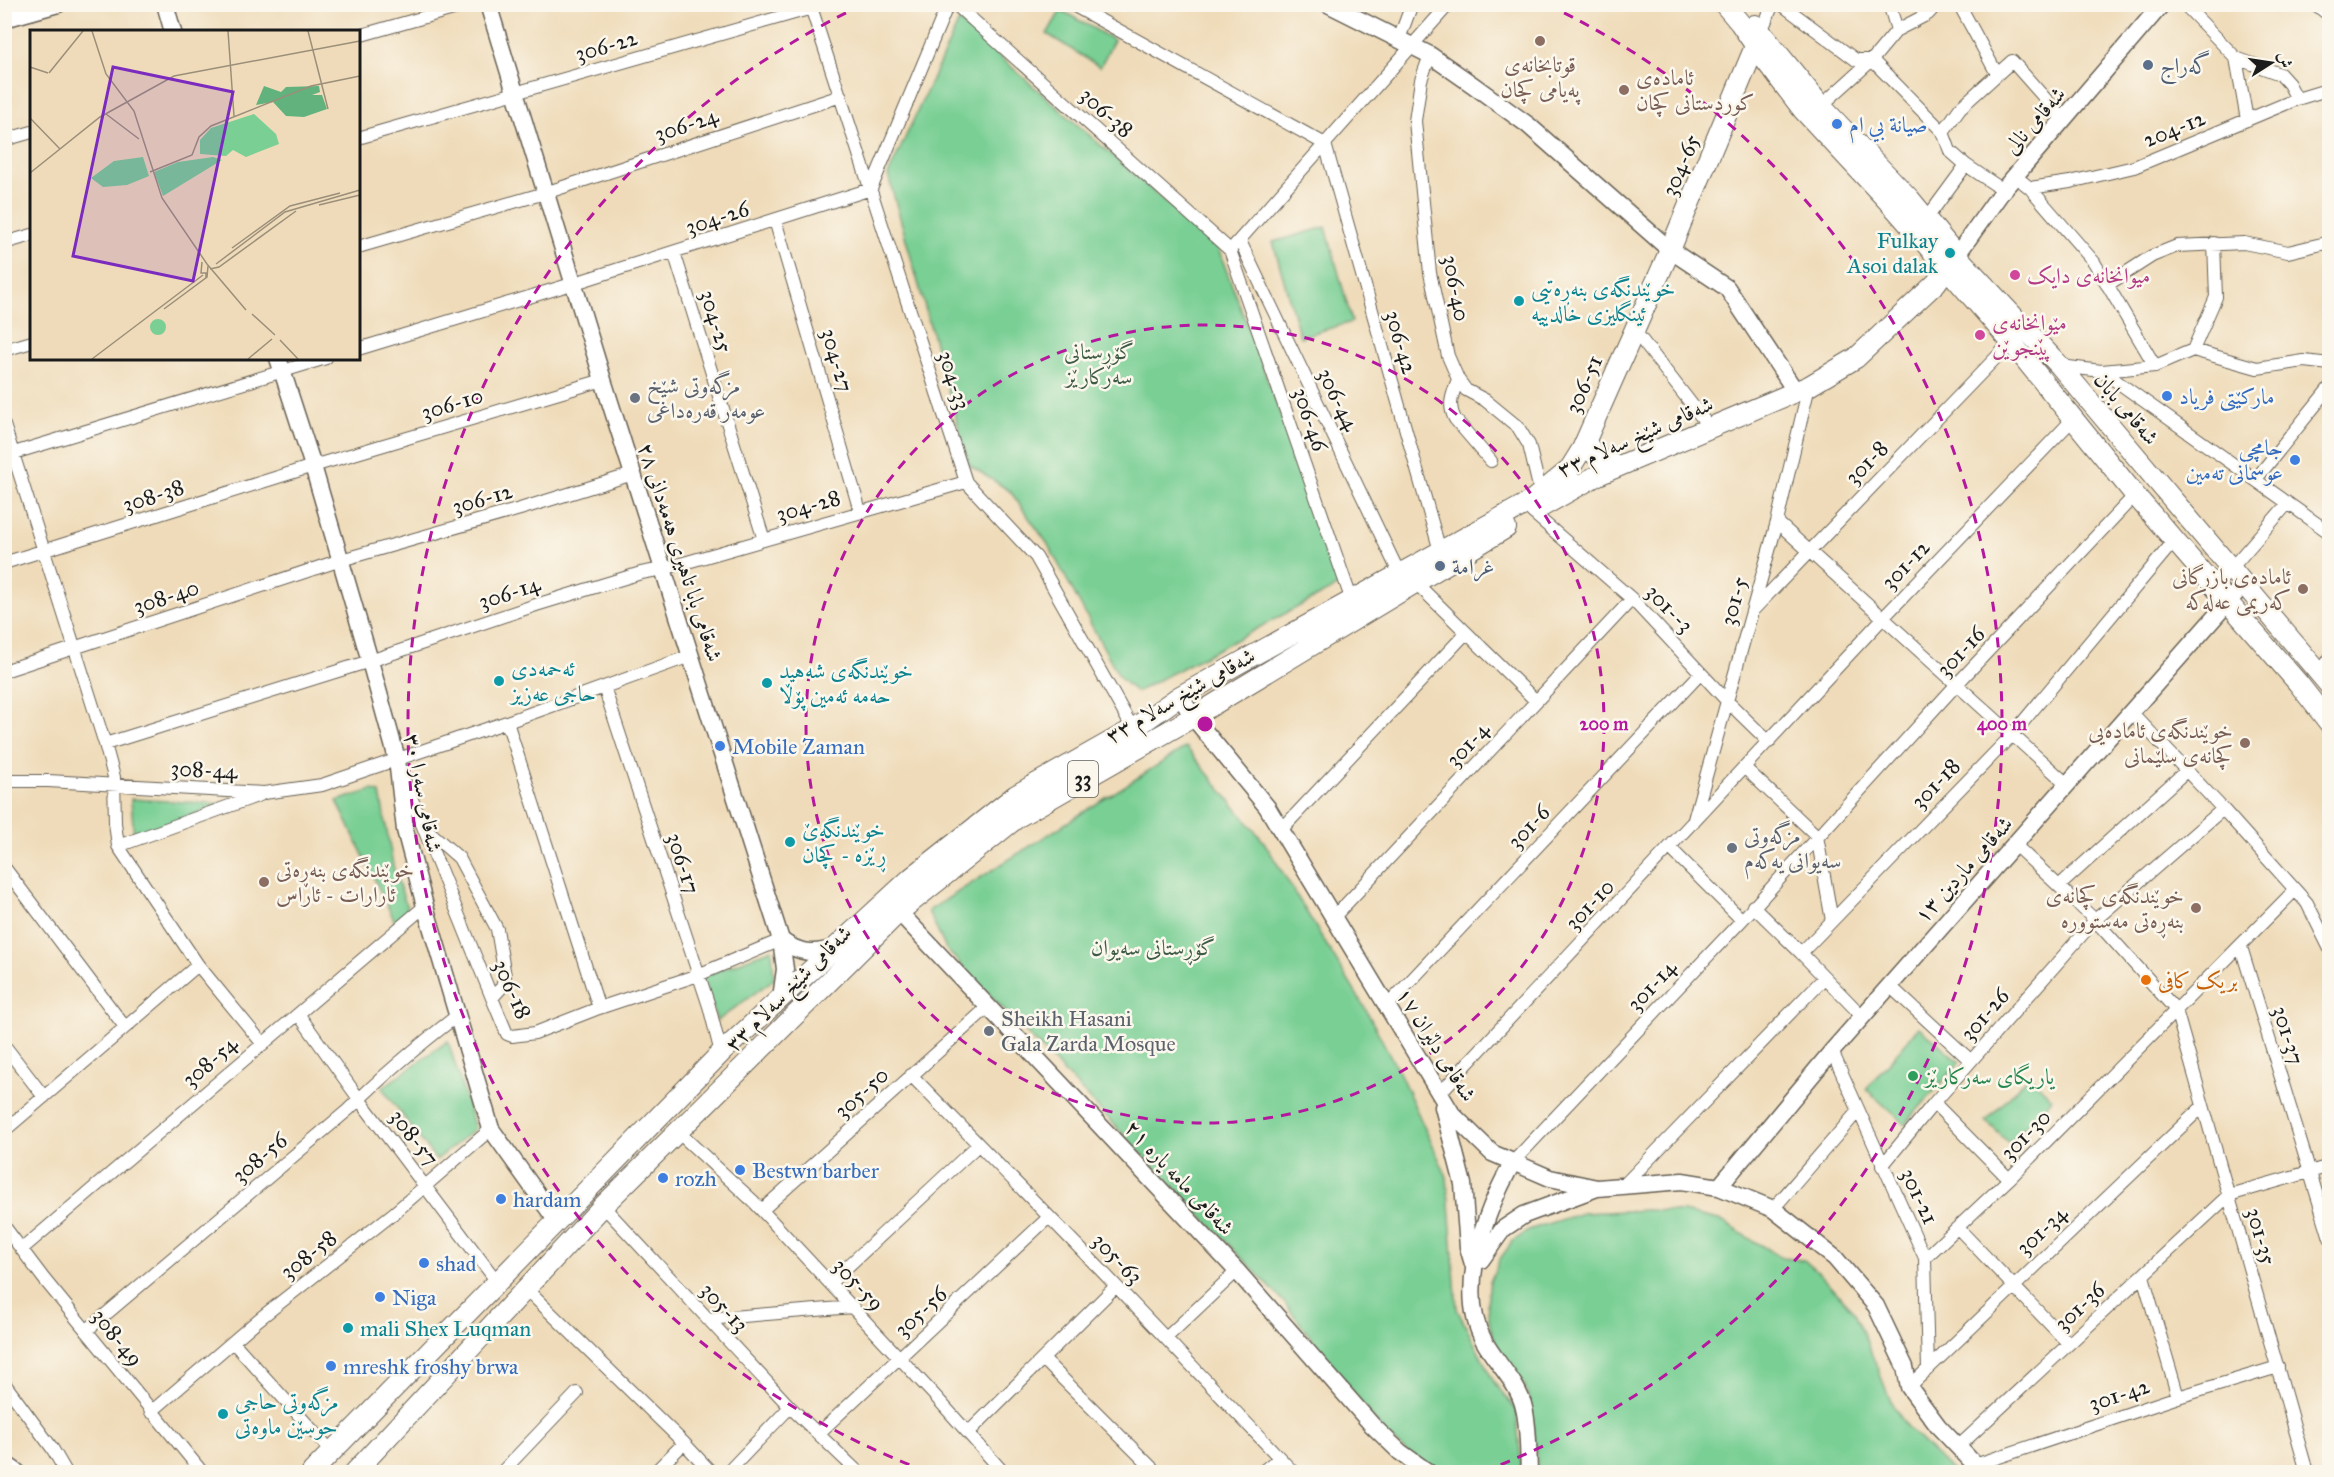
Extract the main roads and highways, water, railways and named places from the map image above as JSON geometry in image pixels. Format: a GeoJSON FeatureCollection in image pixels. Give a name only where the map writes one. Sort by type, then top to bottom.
{"type":"FeatureCollection","features":[{"type":"Feature","properties":{"kind":"main road"},"geometry":{"type":"LineString","coordinates":[[1724,4],[1759,39],[1803,110],[1898,212],[1952,262],[2011,342],[2135,495],[2298,683],[2330,724]]}},
{"type":"Feature","properties":{"kind":"main road","name":"شەقامی بابان"},"geometry":{"type":"LineString","coordinates":[[1739,4],[1759,39],[1927,218],[1952,262],[2060,366],[2244,584],[2326,673]]}},
{"type":"Feature","properties":{"kind":"main road","name":"304-65"},"geometry":{"type":"LineString","coordinates":[[1670,250],[1759,39]]}},
{"type":"Feature","properties":{"kind":"main road","name":"306-51"},"geometry":{"type":"LineString","coordinates":[[1537,503],[1569,470],[1586,440],[1670,250]]}},
{"type":"Feature","properties":{"kind":"main road","name":"شەقامی شێخ سەلام ٣٣"},"geometry":{"type":"LineString","coordinates":[[355,1473],[603,1206],[722,1086],[899,912],[1018,817],[1193,717],[1409,579],[1537,503],[1802,389],[1856,358],[1936,284],[1952,262]]}},
{"type":"Feature","properties":{"kind":"main road"},"geometry":{"type":"LineString","coordinates":[[1586,440],[1590,451],[1601,460],[1619,466]]}},
{"type":"Feature","properties":{"kind":"main road","name":"شەقامی شێخ سەلام ٣٣"},"geometry":{"type":"LineString","coordinates":[[312,1473],[331,1451],[498,1283],[556,1220],[708,1067],[910,878],[1016,795],[1133,729],[1180,696],[1352,601],[1409,579],[1440,551],[1478,537]]}},
{"type":"Feature","properties":{"kind":"main road"},"geometry":{"type":"LineString","coordinates":[[728,1048],[750,1059]]}},
{"type":"Feature","properties":{"kind":"main road"},"geometry":{"type":"LineString","coordinates":[[708,1067],[719,1073],[722,1086]]}},
{"type":"Feature","properties":{"kind":"place","name":"قوتابخانەی پەیامی کچان"},"geometry":{"type":"Point","coordinates":[1540,41]}},
{"type":"Feature","properties":{"kind":"place","name":"گەراج"},"geometry":{"type":"Point","coordinates":[2148,65]}},
{"type":"Feature","properties":{"kind":"place","name":"ئامادەی کوردستانی کچان"},"geometry":{"type":"Point","coordinates":[1624,90]}},
{"type":"Feature","properties":{"kind":"place","name":"صيانة بي ام"},"geometry":{"type":"Point","coordinates":[1837,124]}},
{"type":"Feature","properties":{"kind":"place","name":"Fulkay Asoi dalak"},"geometry":{"type":"Point","coordinates":[1950,253]}},
{"type":"Feature","properties":{"kind":"place","name":"میوانخانەی دایک"},"geometry":{"type":"Point","coordinates":[2015,275]}},
{"type":"Feature","properties":{"kind":"place","name":"خوێندنگەی بنەڕەتیی ئینگلیزی خالدییە"},"geometry":{"type":"Point","coordinates":[1519,301]}},
{"type":"Feature","properties":{"kind":"place","name":"مێوانخانەی پێنجوێن"},"geometry":{"type":"Point","coordinates":[1980,335]}},
{"type":"Feature","properties":{"kind":"place","name":"مارکێتی فریاد"},"geometry":{"type":"Point","coordinates":[2167,396]}},
{"type":"Feature","properties":{"kind":"place","name":"مزگەوتی شێخ عومەر قەرەداغی"},"geometry":{"type":"Point","coordinates":[635,398]}},
{"type":"Feature","properties":{"kind":"place","name":"جامچی عوسمانی تەمین"},"geometry":{"type":"Point","coordinates":[2295,460]}},
{"type":"Feature","properties":{"kind":"place","name":"غرامة"},"geometry":{"type":"Point","coordinates":[1440,566]}},
{"type":"Feature","properties":{"kind":"place","name":"ئامادەی بازرگانی کەریمی عەلەکە"},"geometry":{"type":"Point","coordinates":[2303,589]}},
{"type":"Feature","properties":{"kind":"place","name":"ئەحمەدی حاجی عەزیز"},"geometry":{"type":"Point","coordinates":[499,681]}},
{"type":"Feature","properties":{"kind":"place","name":"خوێندنگەی شەهید حەمە ئەمین پۆڵا"},"geometry":{"type":"Point","coordinates":[767,683]}},
{"type":"Feature","properties":{"kind":"place","name":"خوێندنگەی ئامادەیی کچانەی سلێمانی"},"geometry":{"type":"Point","coordinates":[2245,743]}},
{"type":"Feature","properties":{"kind":"place","name":"Mobile Zaman"},"geometry":{"type":"Point","coordinates":[720,746]}},
{"type":"Feature","properties":{"kind":"place","name":"خوێندنگەێ ڕێزە - کچان"},"geometry":{"type":"Point","coordinates":[790,842]}},
{"type":"Feature","properties":{"kind":"place","name":"مزگەوتی سەیوانی یەکەم"},"geometry":{"type":"Point","coordinates":[1732,848]}},
{"type":"Feature","properties":{"kind":"place","name":"خوێندنگەی بنەڕەتی ئارارات - ئاراس"},"geometry":{"type":"Point","coordinates":[264,882]}},
{"type":"Feature","properties":{"kind":"place","name":"خوێندنگەی کچانەی بنەڕەتی مەستوورە"},"geometry":{"type":"Point","coordinates":[2196,908]}},
{"type":"Feature","properties":{"kind":"place","name":"بریک کافی"},"geometry":{"type":"Point","coordinates":[2146,980]}},
{"type":"Feature","properties":{"kind":"place","name":"Sheikh Hasani Gala Zarda Mosque"},"geometry":{"type":"Point","coordinates":[989,1031]}},
{"type":"Feature","properties":{"kind":"place","name":"یاریگای سەرکارێز"},"geometry":{"type":"Point","coordinates":[1913,1076]}},
{"type":"Feature","properties":{"kind":"place","name":"Bestwn barber"},"geometry":{"type":"Point","coordinates":[740,1170]}},
{"type":"Feature","properties":{"kind":"place","name":"rozh"},"geometry":{"type":"Point","coordinates":[663,1178]}},
{"type":"Feature","properties":{"kind":"place","name":"hardam"},"geometry":{"type":"Point","coordinates":[501,1199]}},
{"type":"Feature","properties":{"kind":"place","name":"shad"},"geometry":{"type":"Point","coordinates":[424,1263]}},
{"type":"Feature","properties":{"kind":"place","name":"Niga"},"geometry":{"type":"Point","coordinates":[380,1297]}},
{"type":"Feature","properties":{"kind":"place","name":"mali Shex Luqman"},"geometry":{"type":"Point","coordinates":[348,1328]}},
{"type":"Feature","properties":{"kind":"place","name":"mreshk froshy brwa"},"geometry":{"type":"Point","coordinates":[331,1366]}},
{"type":"Feature","properties":{"kind":"place","name":"مزگەوتی حاجی حوسێن ماوەتی"},"geometry":{"type":"Point","coordinates":[223,1414]}},
{"type":"Feature","properties":{"kind":"park label","name":"گۆڕستانی سەرکارێز"},"geometry":{"type":"Point","coordinates":[1099,364]}},
{"type":"Feature","properties":{"kind":"park label","name":"گۆڕستانی سەیوان"},"geometry":{"type":"Point","coordinates":[1153,947]}}]}
